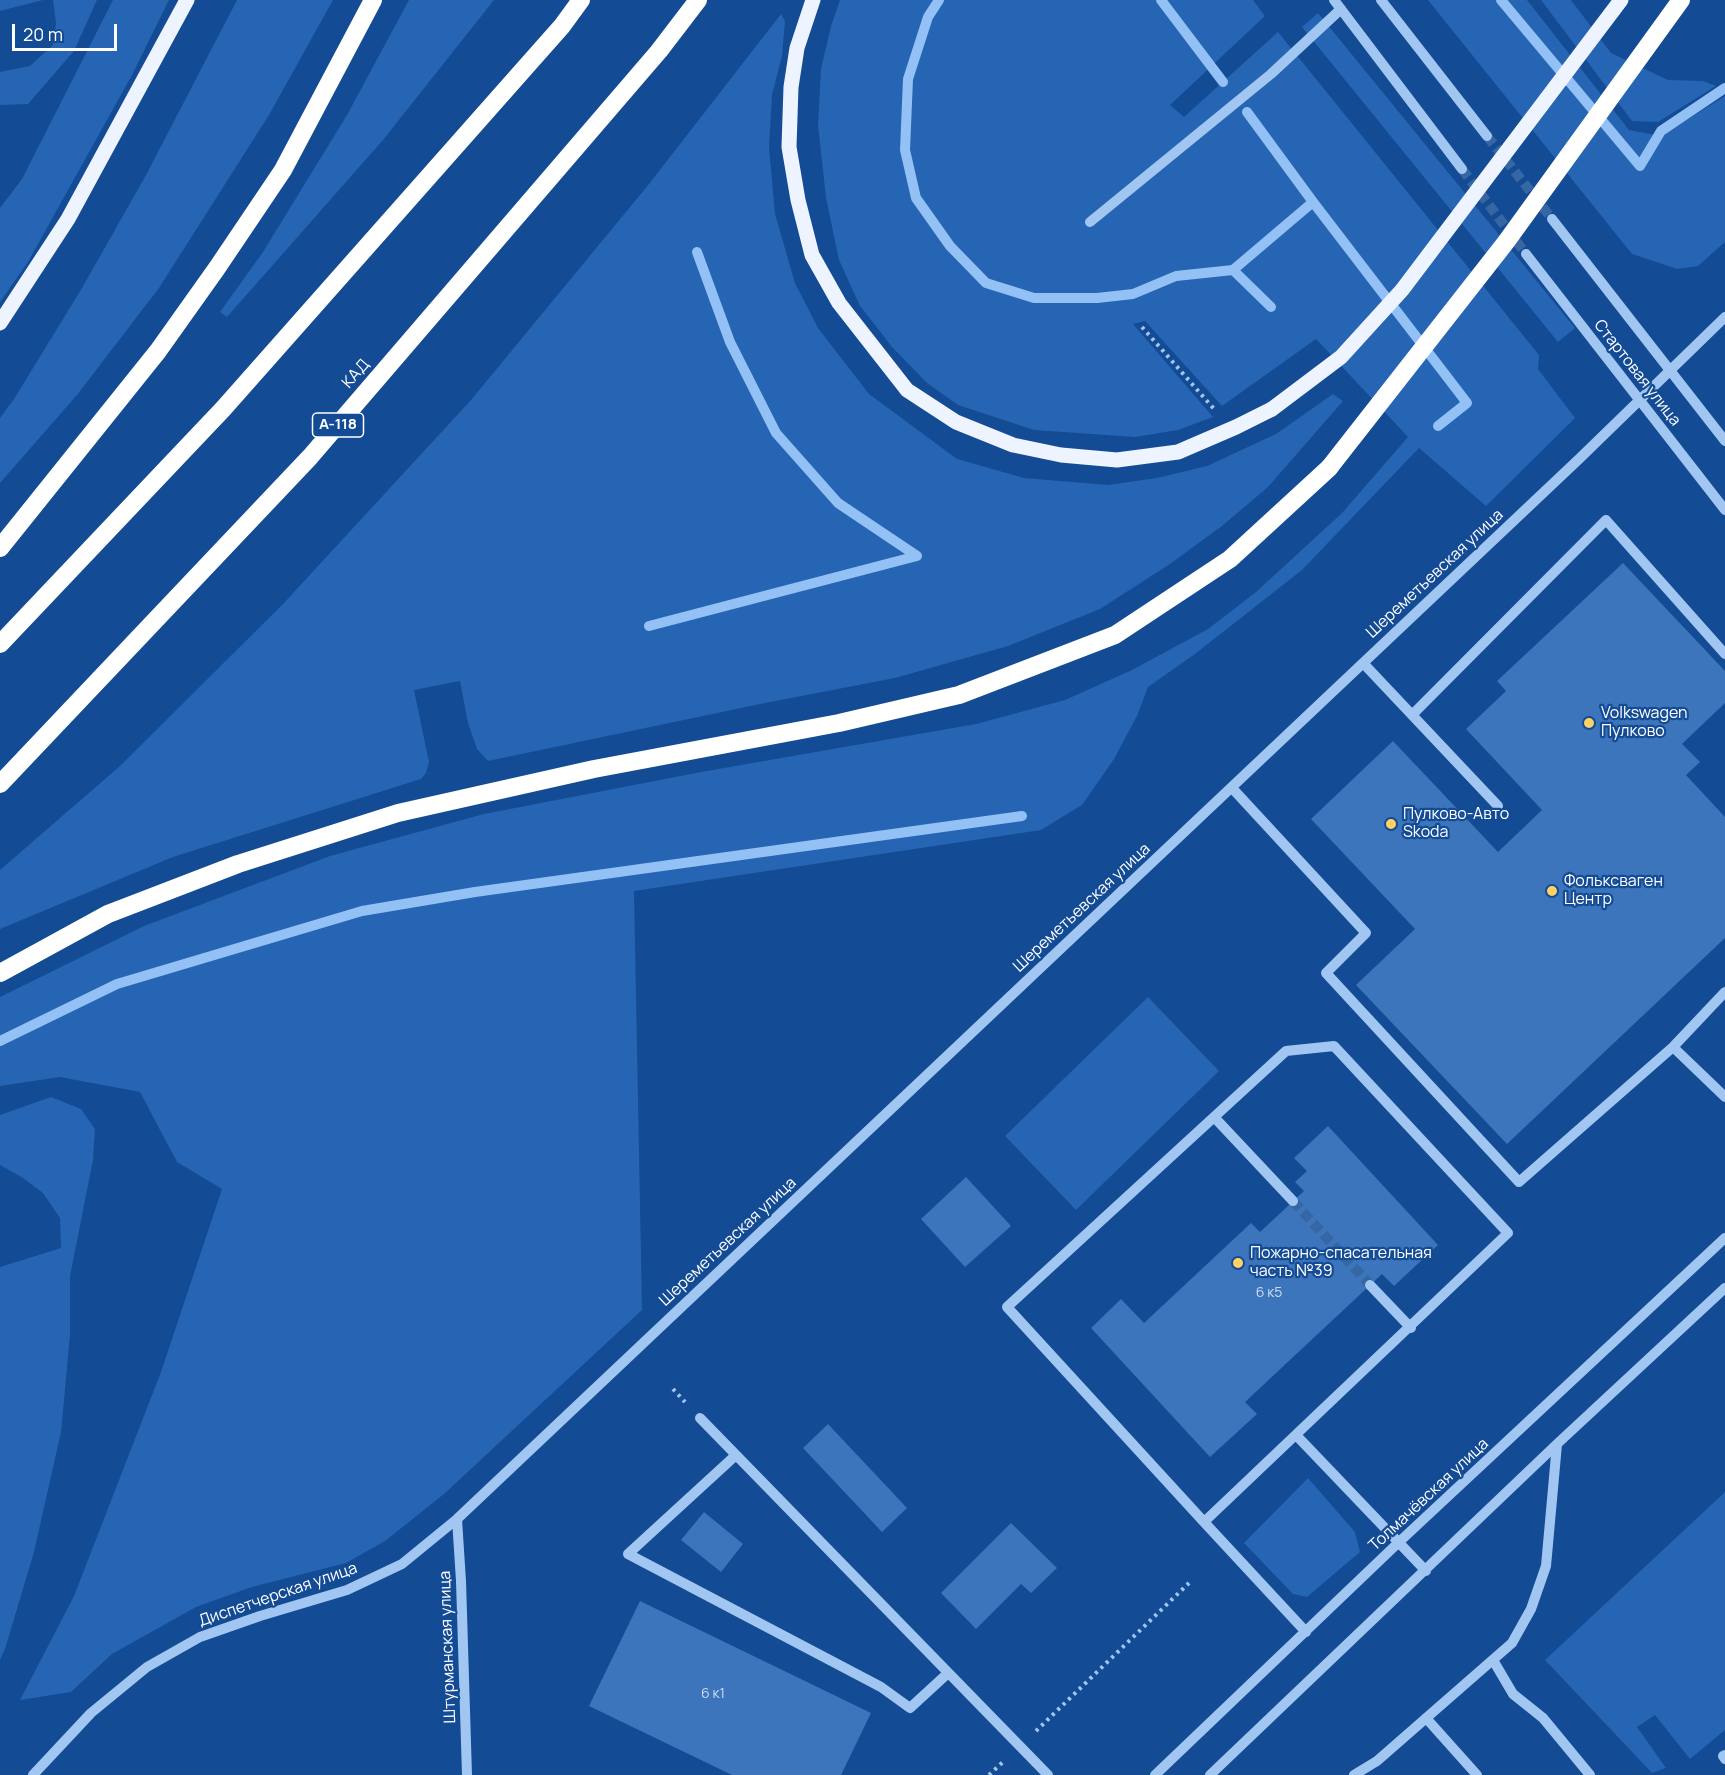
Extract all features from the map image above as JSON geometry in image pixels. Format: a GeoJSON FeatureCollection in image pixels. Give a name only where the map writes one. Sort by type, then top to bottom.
{"type":"FeatureCollection","features":[{"type":"Feature","properties":{"kind":"highway"},"geometry":{"type":"LineString","coordinates":[[0,548],[158,351],[218,268],[283,170],[374,0]]}},
{"type":"Feature","properties":{"kind":"highway"},"geometry":{"type":"LineString","coordinates":[[0,644],[223,409],[554,35],[581,0]]}},
{"type":"Feature","properties":{"kind":"highway","name":"КАД"},"geometry":{"type":"LineString","coordinates":[[0,784],[310,457],[659,51],[698,0]]}},
{"type":"Feature","properties":{"kind":"highway"},"geometry":{"type":"LineString","coordinates":[[0,973],[108,914],[238,864],[398,813],[594,769],[839,723],[959,695],[1116,635],[1230,559],[1329,468],[1506,242],[1681,0]]}},
{"type":"Feature","properties":{"kind":"main road"},"geometry":{"type":"LineString","coordinates":[[0,323],[68,219],[187,0]]}},
{"type":"Feature","properties":{"kind":"main road"},"geometry":{"type":"LineString","coordinates":[[813,0],[797,48],[791,87],[789,147],[798,200],[812,255],[839,303],[907,390],[956,422],[1012,445],[1061,455],[1117,460],[1178,452],[1236,427],[1272,408],[1341,357],[1402,291],[1621,0]]}},
{"type":"Feature","properties":{"kind":"street"},"geometry":{"type":"LineString","coordinates":[[1381,0],[1487,136]]}},
{"type":"Feature","properties":{"kind":"street"},"geometry":{"type":"LineString","coordinates":[[1090,222],[1271,74],[1337,4],[1462,169]]}},
{"type":"Feature","properties":{"kind":"street","name":"Стартовая улица"},"geometry":{"type":"LineString","coordinates":[[1552,219],[1725,441]]}},
{"type":"Feature","properties":{"kind":"street","name":"Стартовая улица"},"geometry":{"type":"LineString","coordinates":[[1526,254],[1725,510]]}},
{"type":"Feature","properties":{"kind":"street","name":"Шереметьевская улица"},"geometry":{"type":"LineString","coordinates":[[457,1519],[1232,788],[1579,459],[1725,317]]}},
{"type":"Feature","properties":{"kind":"street"},"geometry":{"type":"LineString","coordinates":[[1412,715],[1606,520],[1725,654]]}},
{"type":"Feature","properties":{"kind":"street"},"geometry":{"type":"LineString","coordinates":[[1363,663],[1498,806]]}},
{"type":"Feature","properties":{"kind":"street"},"geometry":{"type":"LineString","coordinates":[[1232,788],[1366,933],[1326,973],[1519,1182],[1673,1047],[1725,992]]}},
{"type":"Feature","properties":{"kind":"street"},"geometry":{"type":"LineString","coordinates":[[1204,1522],[1508,1233],[1334,1046],[1286,1051],[1007,1307],[1204,1522],[1306,1632]]}},
{"type":"Feature","properties":{"kind":"street"},"geometry":{"type":"LineString","coordinates":[[1673,1047],[1725,1097]]}},
{"type":"Feature","properties":{"kind":"street"},"geometry":{"type":"LineString","coordinates":[[1215,1117],[1293,1202]]}},
{"type":"Feature","properties":{"kind":"street","name":"Толмачёвская улица"},"geometry":{"type":"LineString","coordinates":[[1155,1775],[1398,1543],[1725,1238]]}},
{"type":"Feature","properties":{"kind":"street"},"geometry":{"type":"LineString","coordinates":[[1370,1285],[1410,1328]]}},
{"type":"Feature","properties":{"kind":"street"},"geometry":{"type":"LineString","coordinates":[[1210,1775],[1557,1444],[1725,1288]]}},
{"type":"Feature","properties":{"kind":"street"},"geometry":{"type":"LineString","coordinates":[[700,1418],[947,1674],[1048,1775]]}},
{"type":"Feature","properties":{"kind":"street"},"geometry":{"type":"LineString","coordinates":[[1296,1435],[1426,1571]]}},
{"type":"Feature","properties":{"kind":"street"},"geometry":{"type":"LineString","coordinates":[[1354,1775],[1377,1761],[1512,1643],[1531,1609],[1546,1566],[1557,1444]]}},
{"type":"Feature","properties":{"kind":"street"},"geometry":{"type":"LineString","coordinates":[[736,1455],[628,1554],[881,1687],[910,1708],[947,1674]]}},
{"type":"Feature","properties":{"kind":"street","name":"Диспетчерская улица"},"geometry":{"type":"LineString","coordinates":[[33,1775],[91,1713],[147,1667],[200,1637],[347,1590],[402,1563],[457,1519]]}},
{"type":"Feature","properties":{"kind":"street","name":"Штурманская улица"},"geometry":{"type":"LineString","coordinates":[[457,1519],[467,1775]]}},
{"type":"Feature","properties":{"kind":"street"},"geometry":{"type":"LineString","coordinates":[[1493,1660],[1513,1694],[1543,1718],[1590,1775]]}},
{"type":"Feature","properties":{"kind":"street"},"geometry":{"type":"LineString","coordinates":[[1426,1718],[1477,1775]]}},
{"type":"Feature","properties":{"kind":"path"},"geometry":{"type":"LineString","coordinates":[[1142,327],[1219,415]]}},
{"type":"Feature","properties":{"kind":"path"},"geometry":{"type":"LineString","coordinates":[[989,1775],[1189,1583]]}},
{"type":"Feature","properties":{"kind":"shaded area"},"geometry":{"type":"Polygon","coordinates":[[[0,0],[43,0],[0,11],[0,0]]]}},
{"type":"Feature","properties":{"kind":"shaded area"},"geometry":{"type":"Polygon","coordinates":[[[53,0],[97,0],[74,51],[28,104],[0,105],[0,72],[30,66],[53,45],[56,23],[53,0]]]}},
{"type":"Feature","properties":{"kind":"shaded area"},"geometry":{"type":"Polygon","coordinates":[[[113,0],[169,0],[132,75],[28,262],[0,302],[0,208],[22,179],[113,0]]]}},
{"type":"Feature","properties":{"kind":"shaded area"},"geometry":{"type":"Polygon","coordinates":[[[237,0],[333,0],[269,115],[159,288],[77,395],[0,483],[0,418],[82,288],[146,175],[237,0]]]}},
{"type":"Feature","properties":{"kind":"shaded area"},"geometry":{"type":"Polygon","coordinates":[[[409,0],[494,0],[383,140],[227,317],[220,312],[263,252],[347,115],[409,0]]]}},
{"type":"Feature","properties":{"kind":"shaded area"},"geometry":{"type":"Polygon","coordinates":[[[840,0],[1253,0],[1265,16],[1170,105],[1184,117],[1278,32],[1539,355],[1538,369],[1575,418],[1486,506],[1419,448],[1302,570],[1195,654],[1148,687],[1137,716],[1114,759],[1082,805],[1041,830],[634,891],[642,1310],[444,1494],[385,1541],[346,1563],[252,1587],[196,1607],[112,1654],[71,1692],[20,1700],[74,1596],[161,1372],[222,1189],[177,1162],[140,1092],[60,1077],[0,1086],[0,997],[144,926],[330,856],[484,814],[701,772],[976,724],[1065,700],[1132,670],[1208,629],[1256,592],[1342,513],[1408,437],[1316,339],[1222,406],[1145,321],[1133,324],[1213,417],[1178,430],[1135,437],[1034,430],[958,405],[927,383],[892,347],[860,306],[839,260],[826,198],[818,125],[821,69],[840,0]]]}},
{"type":"Feature","properties":{"kind":"shaded area"},"geometry":{"type":"Polygon","coordinates":[[[1428,0],[1527,0],[1629,130],[1661,136],[1725,96],[1725,242],[1698,266],[1677,269],[1632,254],[1428,0]]]}},
{"type":"Feature","properties":{"kind":"shaded area"},"geometry":{"type":"Polygon","coordinates":[[[1541,0],[1571,0],[1611,53],[1668,80],[1703,81],[1716,86],[1658,122],[1632,121],[1541,0]]]}},
{"type":"Feature","properties":{"kind":"shaded area"},"geometry":{"type":"Polygon","coordinates":[[[1318,13],[1575,328],[1558,342],[1302,27],[1318,13]]]}},
{"type":"Feature","properties":{"kind":"shaded area"},"geometry":{"type":"Polygon","coordinates":[[[781,14],[785,21],[782,56],[772,95],[769,147],[775,214],[795,283],[818,328],[869,394],[957,459],[1024,478],[1108,485],[1157,478],[1207,466],[1276,434],[1333,394],[1343,401],[1268,487],[1222,526],[1170,564],[1100,609],[1008,646],[895,678],[488,761],[477,749],[468,723],[460,681],[414,690],[429,762],[426,773],[421,779],[173,857],[0,929],[0,870],[120,766],[283,604],[471,400],[649,184],[781,14]]]}},
{"type":"Feature","properties":{"kind":"shaded area"},"geometry":{"type":"Polygon","coordinates":[[[1148,997],[1219,1071],[1076,1210],[1005,1136],[1148,997]]]}},
{"type":"Feature","properties":{"kind":"shaded area"},"geometry":{"type":"Polygon","coordinates":[[[51,1097],[81,1109],[95,1129],[93,1160],[70,1276],[70,1335],[61,1432],[34,1552],[0,1660],[0,1267],[61,1248],[60,1218],[43,1193],[0,1165],[0,1115],[51,1097]]]}},
{"type":"Feature","properties":{"kind":"shaded area"},"geometry":{"type":"Polygon","coordinates":[[[1308,1478],[1355,1532],[1360,1552],[1307,1597],[1293,1594],[1244,1543],[1308,1478]]]}},
{"type":"Feature","properties":{"kind":"shaded area"},"geometry":{"type":"Polygon","coordinates":[[[1725,1492],[1725,1730],[1690,1759],[1655,1715],[1637,1727],[1666,1768],[1652,1773],[1545,1660],[1725,1492]]]}},
{"type":"Feature","properties":{"kind":"building","name":"Фольксваген Центр"},"geometry":{"type":"Polygon","coordinates":[[[1623,563],[1725,671],[1725,703],[1682,744],[1700,762],[1686,775],[1725,817],[1725,938],[1507,1144],[1356,985],[1415,929],[1311,819],[1393,741],[1498,852],[1542,810],[1466,729],[1506,691],[1497,681],[1623,563]]]}},
{"type":"Feature","properties":{"kind":"building"},"geometry":{"type":"Polygon","coordinates":[[[1328,1126],[1438,1245],[1394,1286],[1382,1274],[1245,1402],[1257,1414],[1210,1457],[1091,1328],[1121,1299],[1144,1323],[1251,1223],[1260,1232],[1304,1191],[1295,1182],[1307,1171],[1294,1158],[1328,1126]]]}},
{"type":"Feature","properties":{"kind":"building"},"geometry":{"type":"Polygon","coordinates":[[[966,1177],[1011,1226],[965,1267],[921,1219],[966,1177]]]}},
{"type":"Feature","properties":{"kind":"building"},"geometry":{"type":"Polygon","coordinates":[[[828,1424],[907,1508],[882,1532],[803,1448],[828,1424]]]}},
{"type":"Feature","properties":{"kind":"building"},"geometry":{"type":"Polygon","coordinates":[[[704,1512],[743,1544],[721,1572],[681,1540],[704,1512]]]}},
{"type":"Feature","properties":{"kind":"building"},"geometry":{"type":"Polygon","coordinates":[[[1011,1523],[1057,1568],[1031,1593],[1021,1584],[976,1629],[941,1593],[1011,1523]]]}},
{"type":"Feature","properties":{"kind":"building"},"geometry":{"type":"Polygon","coordinates":[[[640,1601],[871,1713],[841,1775],[732,1775],[589,1706],[640,1601]]]}},
{"type":"Feature","properties":{"kind":"waterway"},"geometry":{"type":"LineString","coordinates":[[939,0],[928,17],[908,79],[905,150],[916,198],[950,246],[986,283],[1034,298],[1097,298],[1133,294],[1176,276],[1233,270],[1313,202]]}},
{"type":"Feature","properties":{"kind":"waterway"},"geometry":{"type":"LineString","coordinates":[[1161,0],[1223,82]]}},
{"type":"Feature","properties":{"kind":"waterway"},"geometry":{"type":"LineString","coordinates":[[1501,0],[1640,166],[1661,131],[1725,88]]}},
{"type":"Feature","properties":{"kind":"waterway"},"geometry":{"type":"LineString","coordinates":[[1247,112],[1467,403],[1438,426]]}},
{"type":"Feature","properties":{"kind":"waterway"},"geometry":{"type":"LineString","coordinates":[[649,626],[917,556],[838,503],[776,433],[730,342],[697,252]]}},
{"type":"Feature","properties":{"kind":"waterway"},"geometry":{"type":"LineString","coordinates":[[1233,270],[1271,307]]}},
{"type":"Feature","properties":{"kind":"waterway"},"geometry":{"type":"LineString","coordinates":[[0,1041],[117,984],[362,911],[475,892],[1022,816]]}},
{"type":"Feature","properties":{"kind":"tunnel"},"geometry":{"type":"LineString","coordinates":[[1487,136],[1552,219]]}},
{"type":"Feature","properties":{"kind":"tunnel"},"geometry":{"type":"LineString","coordinates":[[1462,169],[1526,254]]}},
{"type":"Feature","properties":{"kind":"tunnel"},"geometry":{"type":"LineString","coordinates":[[1293,1201],[1370,1285]]}},
{"type":"Feature","properties":{"kind":"place","name":"Volkswagen Пулково"},"geometry":{"type":"Point","coordinates":[1589,723]}},
{"type":"Feature","properties":{"kind":"place","name":"Пулково-Авто Skoda"},"geometry":{"type":"Point","coordinates":[1391,824]}},
{"type":"Feature","properties":{"kind":"place","name":"Фольксваген Центр"},"geometry":{"type":"Point","coordinates":[1552,891]}},
{"type":"Feature","properties":{"kind":"place","name":"Пожарно-спасательная часть №39"},"geometry":{"type":"Point","coordinates":[1238,1263]}}]}
